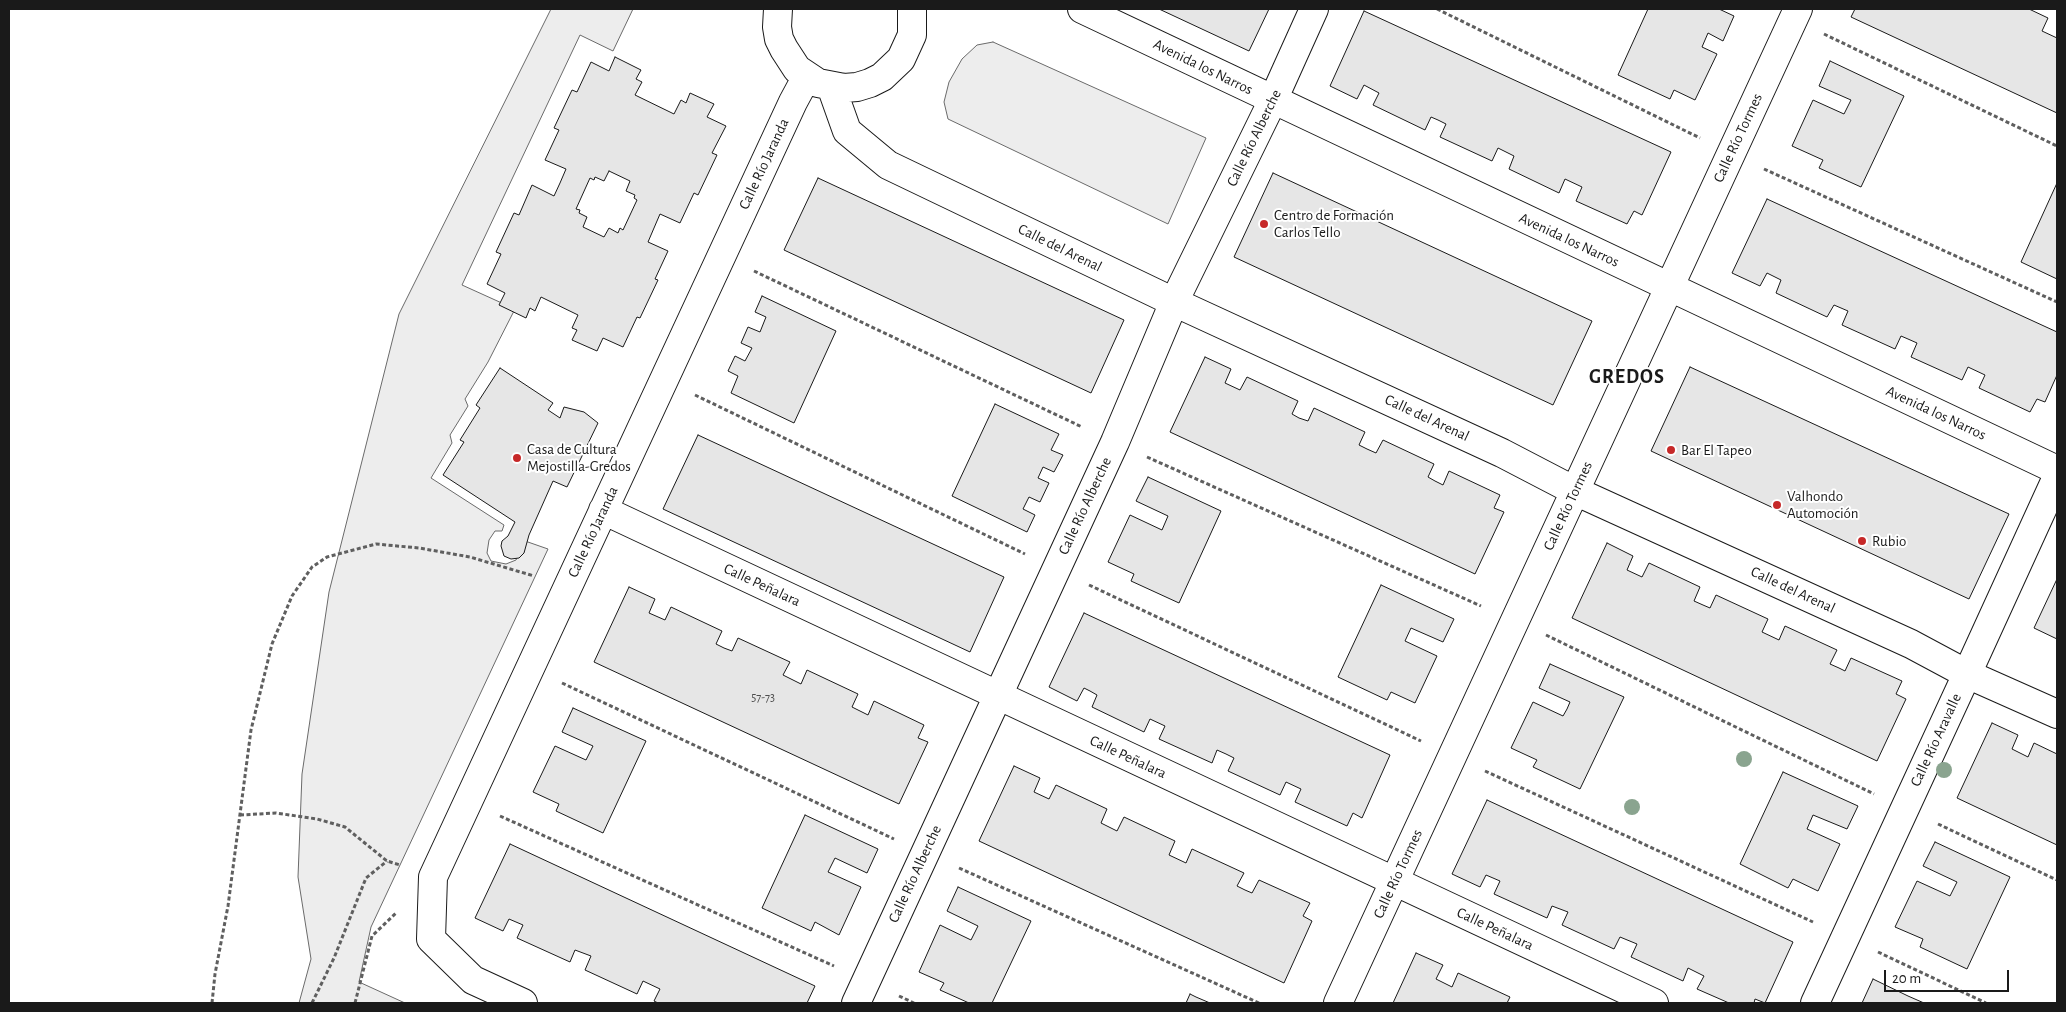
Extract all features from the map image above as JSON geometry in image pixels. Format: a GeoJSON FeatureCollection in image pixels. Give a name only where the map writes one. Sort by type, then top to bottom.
{"type":"FeatureCollection","features":[{"type":"Feature","properties":{"kind":"street"},"geometry":{"type":"LineString","coordinates":[[778,9],[777,27],[784,49],[798,69],[819,81],[857,87],[882,77],[901,59],[912,35],[912,9]]}},
{"type":"Feature","properties":{"kind":"street","name":"Avenida los Narros"},"geometry":{"type":"LineString","coordinates":[[1082,9],[2057,470]]}},
{"type":"Feature","properties":{"kind":"street","name":"Calle Río Alberche"},"geometry":{"type":"LineString","coordinates":[[861,992],[1115,442],[1174,302],[1273,100],[1314,9]]}},
{"type":"Feature","properties":{"kind":"street","name":"Calle Río Tormes"},"geometry":{"type":"LineString","coordinates":[[1338,1003],[1795,14]]}},
{"type":"Feature","properties":{"kind":"street","name":"Calle Río Jaranda"},"geometry":{"type":"LineString","coordinates":[[523,1003],[473,980],[431,939],[433,877],[793,102],[819,81]]}},
{"type":"Feature","properties":{"kind":"street","name":"Calle del Arenal"},"geometry":{"type":"LineString","coordinates":[[819,81],[847,131],[888,166],[1174,302],[1502,453],[1575,491],[1911,644],[1967,674],[2057,714]]}},
{"type":"Feature","properties":{"kind":"street","name":"Calle Río Aravalle"},"geometry":{"type":"LineString","coordinates":[[1814,1003],[2057,477]]}},
{"type":"Feature","properties":{"kind":"street","name":"Calle Peñalara"},"geometry":{"type":"LineString","coordinates":[[603,510],[1654,1003]]}},
{"type":"Feature","properties":{"kind":"path"},"geometry":{"type":"LineString","coordinates":[[1795,14],[2057,146]]}},
{"type":"Feature","properties":{"kind":"path"},"geometry":{"type":"LineString","coordinates":[[721,256],[1115,442],[1516,621],[1904,809],[2057,880]]}},
{"type":"Feature","properties":{"kind":"path"},"geometry":{"type":"LineString","coordinates":[[664,380],[1056,569],[1453,756],[1986,1003]]}},
{"type":"Feature","properties":{"kind":"path"},"geometry":{"type":"LineString","coordinates":[[212,1003],[251,730],[272,644],[292,596],[312,567],[327,557],[376,544],[419,548],[470,558],[568,585]]}},
{"type":"Feature","properties":{"kind":"path"},"geometry":{"type":"LineString","coordinates":[[468,801],[861,992],[914,1003]]}},
{"type":"Feature","properties":{"kind":"path"},"geometry":{"type":"LineString","coordinates":[[240,816],[276,813],[317,818],[345,828],[387,861],[433,877],[372,936],[355,1003]]}},
{"type":"Feature","properties":{"kind":"path"},"geometry":{"type":"LineString","coordinates":[[312,1003],[334,958],[366,878],[387,861]]}},
{"type":"Feature","properties":{"kind":"shaded area"},"geometry":{"type":"Polygon","coordinates":[[[551,9],[633,9],[613,51],[580,35],[462,285],[515,309],[488,362],[465,399],[468,406],[450,435],[452,443],[431,478],[504,525],[502,531],[495,531],[489,540],[487,553],[491,561],[506,564],[516,560],[525,541],[548,549],[371,927],[359,982],[405,1003],[299,1003],[311,959],[298,877],[302,774],[329,592],[399,314],[551,9]]]}},
{"type":"Feature","properties":{"kind":"shaded area"},"geometry":{"type":"Polygon","coordinates":[[[993,42],[1206,138],[1168,224],[948,119],[944,102],[949,82],[962,59],[977,45],[993,42]]]}},
{"type":"Feature","properties":{"kind":"building"},"geometry":{"type":"Polygon","coordinates":[[[1159,9],[1269,9],[1249,51],[1159,9]]]}},
{"type":"Feature","properties":{"kind":"building"},"geometry":{"type":"Polygon","coordinates":[[[1648,9],[1719,9],[1734,16],[1723,41],[1708,33],[1702,47],[1717,54],[1695,100],[1674,90],[1670,99],[1618,75],[1648,9]]]}},
{"type":"Feature","properties":{"kind":"building"},"geometry":{"type":"Polygon","coordinates":[[[1855,9],[2029,9],[2048,18],[2042,31],[2057,38],[2057,113],[1851,17],[1855,9]]]}},
{"type":"Feature","properties":{"kind":"building"},"geometry":{"type":"Polygon","coordinates":[[[1364,11],[1671,152],[1642,215],[1634,211],[1627,224],[1576,201],[1582,187],[1565,179],[1559,193],[1509,169],[1514,156],[1498,148],[1492,161],[1440,137],[1446,124],[1438,120],[1431,117],[1425,130],[1373,105],[1379,93],[1364,85],[1357,99],[1330,86],[1364,11]]]}},
{"type":"Feature","properties":{"kind":"building"},"geometry":{"type":"Polygon","coordinates":[[[615,57],[641,70],[636,79],[642,82],[635,95],[674,114],[681,100],[686,103],[690,93],[714,104],[707,117],[726,126],[712,153],[717,155],[698,195],[694,193],[680,223],[660,214],[648,242],[668,251],[655,279],[658,280],[640,318],[637,317],[623,347],[603,338],[597,351],[572,340],[577,330],[572,328],[578,315],[541,297],[535,311],[530,308],[526,318],[499,305],[505,293],[487,284],[501,254],[496,252],[514,213],[519,215],[532,185],[554,196],[560,183],[566,169],[545,160],[559,130],[554,128],[572,90],[577,92],[591,62],[609,71],[615,57]],[[609,171],[604,181],[595,177],[594,180],[590,178],[576,209],[580,210],[579,213],[587,217],[583,227],[604,237],[609,228],[618,233],[620,228],[623,230],[637,200],[634,198],[635,195],[626,191],[630,181],[609,171]]]}},
{"type":"Feature","properties":{"kind":"building"},"geometry":{"type":"Polygon","coordinates":[[[1830,61],[1904,96],[1861,187],[1819,168],[1823,160],[1792,146],[1813,100],[1844,114],[1851,100],[1819,86],[1830,61]]]}},
{"type":"Feature","properties":{"kind":"building"},"geometry":{"type":"Polygon","coordinates":[[[1273,173],[1592,321],[1553,405],[1234,257],[1273,173]]]}},
{"type":"Feature","properties":{"kind":"building"},"geometry":{"type":"Polygon","coordinates":[[[818,178],[1124,320],[1091,393],[784,250],[818,178]]]}},
{"type":"Feature","properties":{"kind":"building"},"geometry":{"type":"Polygon","coordinates":[[[2057,183],[2057,279],[2021,262],[2057,183]]]}},
{"type":"Feature","properties":{"kind":"building"},"geometry":{"type":"Polygon","coordinates":[[[1767,199],[2057,332],[2057,375],[2045,402],[2037,399],[2030,412],[1979,388],[1985,375],[1968,367],[1962,380],[1911,357],[1917,343],[1901,336],[1895,349],[1842,325],[1848,311],[1834,305],[1827,317],[1776,293],[1781,280],[1767,273],[1760,286],[1732,273],[1767,199]]]}},
{"type":"Feature","properties":{"kind":"building"},"geometry":{"type":"Polygon","coordinates":[[[762,296],[836,331],[794,423],[731,393],[738,376],[728,371],[735,356],[745,361],[752,348],[741,343],[748,327],[760,332],[766,317],[755,312],[762,296]]]}},
{"type":"Feature","properties":{"kind":"building"},"geometry":{"type":"Polygon","coordinates":[[[1205,357],[1231,369],[1225,383],[1240,390],[1247,377],[1298,401],[1292,414],[1299,418],[1308,421],[1314,408],[1365,432],[1359,445],[1367,449],[1376,453],[1383,440],[1434,464],[1428,477],[1443,485],[1449,471],[1500,495],[1494,508],[1504,512],[1475,574],[1170,432],[1205,357]]]}},
{"type":"Feature","properties":{"kind":"building"},"geometry":{"type":"Polygon","coordinates":[[[1690,367],[2009,514],[1969,599],[1651,451],[1690,367]]]}},
{"type":"Feature","properties":{"kind":"building","name":"Casa de Cultura Mejostilla-Gredos"},"geometry":{"type":"Polygon","coordinates":[[[500,368],[553,403],[548,410],[560,418],[564,407],[584,412],[598,423],[567,487],[553,481],[529,535],[524,553],[519,558],[511,559],[504,556],[501,546],[502,541],[508,536],[515,522],[443,475],[464,442],[460,440],[480,408],[476,405],[500,368]]]}},
{"type":"Feature","properties":{"kind":"building"},"geometry":{"type":"Polygon","coordinates":[[[995,404],[1059,434],[1051,450],[1063,455],[1054,472],[1043,467],[1038,478],[1049,483],[1040,502],[1029,497],[1023,509],[1035,515],[1027,532],[952,496],[995,404]]]}},
{"type":"Feature","properties":{"kind":"building"},"geometry":{"type":"Polygon","coordinates":[[[698,435],[1004,577],[970,652],[663,509],[698,435]]]}},
{"type":"Feature","properties":{"kind":"building"},"geometry":{"type":"Polygon","coordinates":[[[1148,477],[1221,511],[1179,603],[1131,581],[1134,574],[1108,562],[1130,515],[1162,530],[1168,516],[1136,501],[1148,477]]]}},
{"type":"Feature","properties":{"kind":"building"},"geometry":{"type":"Polygon","coordinates":[[[1607,543],[1633,556],[1627,570],[1642,577],[1649,563],[1700,587],[1694,601],[1710,608],[1716,595],[1768,619],[1762,632],[1779,640],[1785,626],[1837,650],[1830,664],[1845,671],[1851,658],[1902,681],[1896,694],[1906,699],[1877,761],[1572,618],[1607,543]]]}},
{"type":"Feature","properties":{"kind":"building"},"geometry":{"type":"Polygon","coordinates":[[[2057,579],[2057,639],[2034,628],[2057,579]]]}},
{"type":"Feature","properties":{"kind":"building"},"geometry":{"type":"Polygon","coordinates":[[[1381,585],[1454,619],[1443,642],[1411,628],[1405,641],[1437,656],[1415,703],[1391,692],[1387,700],[1338,677],[1381,585]]]}},
{"type":"Feature","properties":{"kind":"building"},"geometry":{"type":"Polygon","coordinates":[[[629,587],[655,599],[649,613],[665,620],[671,607],[722,631],[716,644],[724,648],[732,651],[738,638],[790,662],[783,675],[801,684],[807,670],[858,694],[852,707],[868,715],[874,701],[924,725],[918,738],[928,742],[899,804],[594,662],[629,587]]]}},
{"type":"Feature","properties":{"kind":"building"},"geometry":{"type":"Polygon","coordinates":[[[1084,613],[1390,755],[1362,818],[1353,813],[1347,826],[1295,802],[1301,789],[1286,782],[1280,795],[1228,771],[1234,758],[1226,754],[1217,750],[1212,763],[1159,739],[1165,726],[1150,719],[1144,732],[1092,707],[1097,695],[1084,688],[1077,701],[1049,687],[1084,613]]]}},
{"type":"Feature","properties":{"kind":"building"},"geometry":{"type":"Polygon","coordinates":[[[1550,664],[1624,697],[1580,789],[1533,767],[1537,760],[1511,748],[1533,702],[1563,716],[1567,709],[1570,702],[1539,688],[1550,664]]]}},
{"type":"Feature","properties":{"kind":"building"},"geometry":{"type":"Polygon","coordinates":[[[573,708],[646,741],[603,833],[556,811],[559,804],[533,792],[555,746],[586,760],[593,746],[562,732],[573,708]]]}},
{"type":"Feature","properties":{"kind":"building"},"geometry":{"type":"Polygon","coordinates":[[[1992,723],[2018,735],[2012,749],[2028,757],[2034,743],[2057,754],[2057,845],[1957,798],[1992,723]]]}},
{"type":"Feature","properties":{"kind":"building"},"geometry":{"type":"Polygon","coordinates":[[[1014,766],[1040,778],[1034,792],[1049,799],[1056,785],[1107,809],[1101,823],[1117,831],[1124,817],[1175,841],[1169,855],[1186,863],[1192,849],[1244,873],[1237,886],[1245,890],[1252,893],[1259,880],[1310,903],[1303,916],[1312,921],[1284,983],[979,841],[1014,766]]]}},
{"type":"Feature","properties":{"kind":"building"},"geometry":{"type":"Polygon","coordinates":[[[1783,772],[1858,806],[1847,829],[1813,815],[1807,829],[1840,844],[1818,891],[1793,879],[1788,888],[1740,864],[1783,772]]]}},
{"type":"Feature","properties":{"kind":"building"},"geometry":{"type":"Polygon","coordinates":[[[1487,800],[1793,942],[1765,1003],[1755,999],[1754,1003],[1729,1003],[1697,989],[1704,976],[1688,968],[1683,981],[1631,957],[1637,944],[1620,937],[1614,949],[1562,925],[1568,912],[1552,906],[1547,918],[1494,894],[1500,881],[1486,875],[1480,887],[1452,874],[1487,800]]]}},
{"type":"Feature","properties":{"kind":"building"},"geometry":{"type":"Polygon","coordinates":[[[805,815],[878,849],[867,873],[835,858],[828,872],[861,887],[839,935],[815,922],[811,931],[762,908],[805,815]]]}},
{"type":"Feature","properties":{"kind":"building"},"geometry":{"type":"Polygon","coordinates":[[[1935,842],[2010,877],[1967,969],[1920,947],[1923,939],[1895,927],[1917,881],[1950,896],[1957,882],[1923,866],[1935,842]]]}},
{"type":"Feature","properties":{"kind":"building"},"geometry":{"type":"Polygon","coordinates":[[[510,844],[815,986],[807,1003],[658,1003],[654,1001],[660,989],[643,981],[637,994],[585,970],[591,956],[575,950],[570,962],[517,938],[523,925],[509,919],[503,931],[475,918],[510,844]]]}},
{"type":"Feature","properties":{"kind":"building"},"geometry":{"type":"Polygon","coordinates":[[[958,887],[1031,921],[992,1003],[969,1003],[940,990],[944,983],[919,972],[940,925],[971,940],[978,926],[947,911],[958,887]]]}},
{"type":"Feature","properties":{"kind":"building"},"geometry":{"type":"Polygon","coordinates":[[[1416,953],[1443,965],[1436,979],[1452,987],[1458,973],[1510,997],[1507,1003],[1393,1003],[1416,953]]]}},
{"type":"Feature","properties":{"kind":"building"},"geometry":{"type":"Polygon","coordinates":[[[1873,979],[1908,996],[1924,1003],[1862,1003],[1873,979]]]}},
{"type":"Feature","properties":{"kind":"building"},"geometry":{"type":"Polygon","coordinates":[[[1190,994],[1196,997],[1210,1003],[1186,1003],[1190,994]]]}},
{"type":"Feature","properties":{"kind":"place","name":"Centro de Formación Carlos Tello"},"geometry":{"type":"Point","coordinates":[1264,224]}},
{"type":"Feature","properties":{"kind":"place","name":"Bar El Tapeo"},"geometry":{"type":"Point","coordinates":[1671,450]}},
{"type":"Feature","properties":{"kind":"place","name":"Casa de Cultura Mejostilla-Gredos"},"geometry":{"type":"Point","coordinates":[517,458]}},
{"type":"Feature","properties":{"kind":"place","name":"Valhondo Automoción"},"geometry":{"type":"Point","coordinates":[1777,505]}},
{"type":"Feature","properties":{"kind":"place","name":"Rubio"},"geometry":{"type":"Point","coordinates":[1862,541]}},
{"type":"Feature","properties":{"kind":"district","name":"GREDOS"},"geometry":{"type":"Point","coordinates":[1627,377]}}]}
